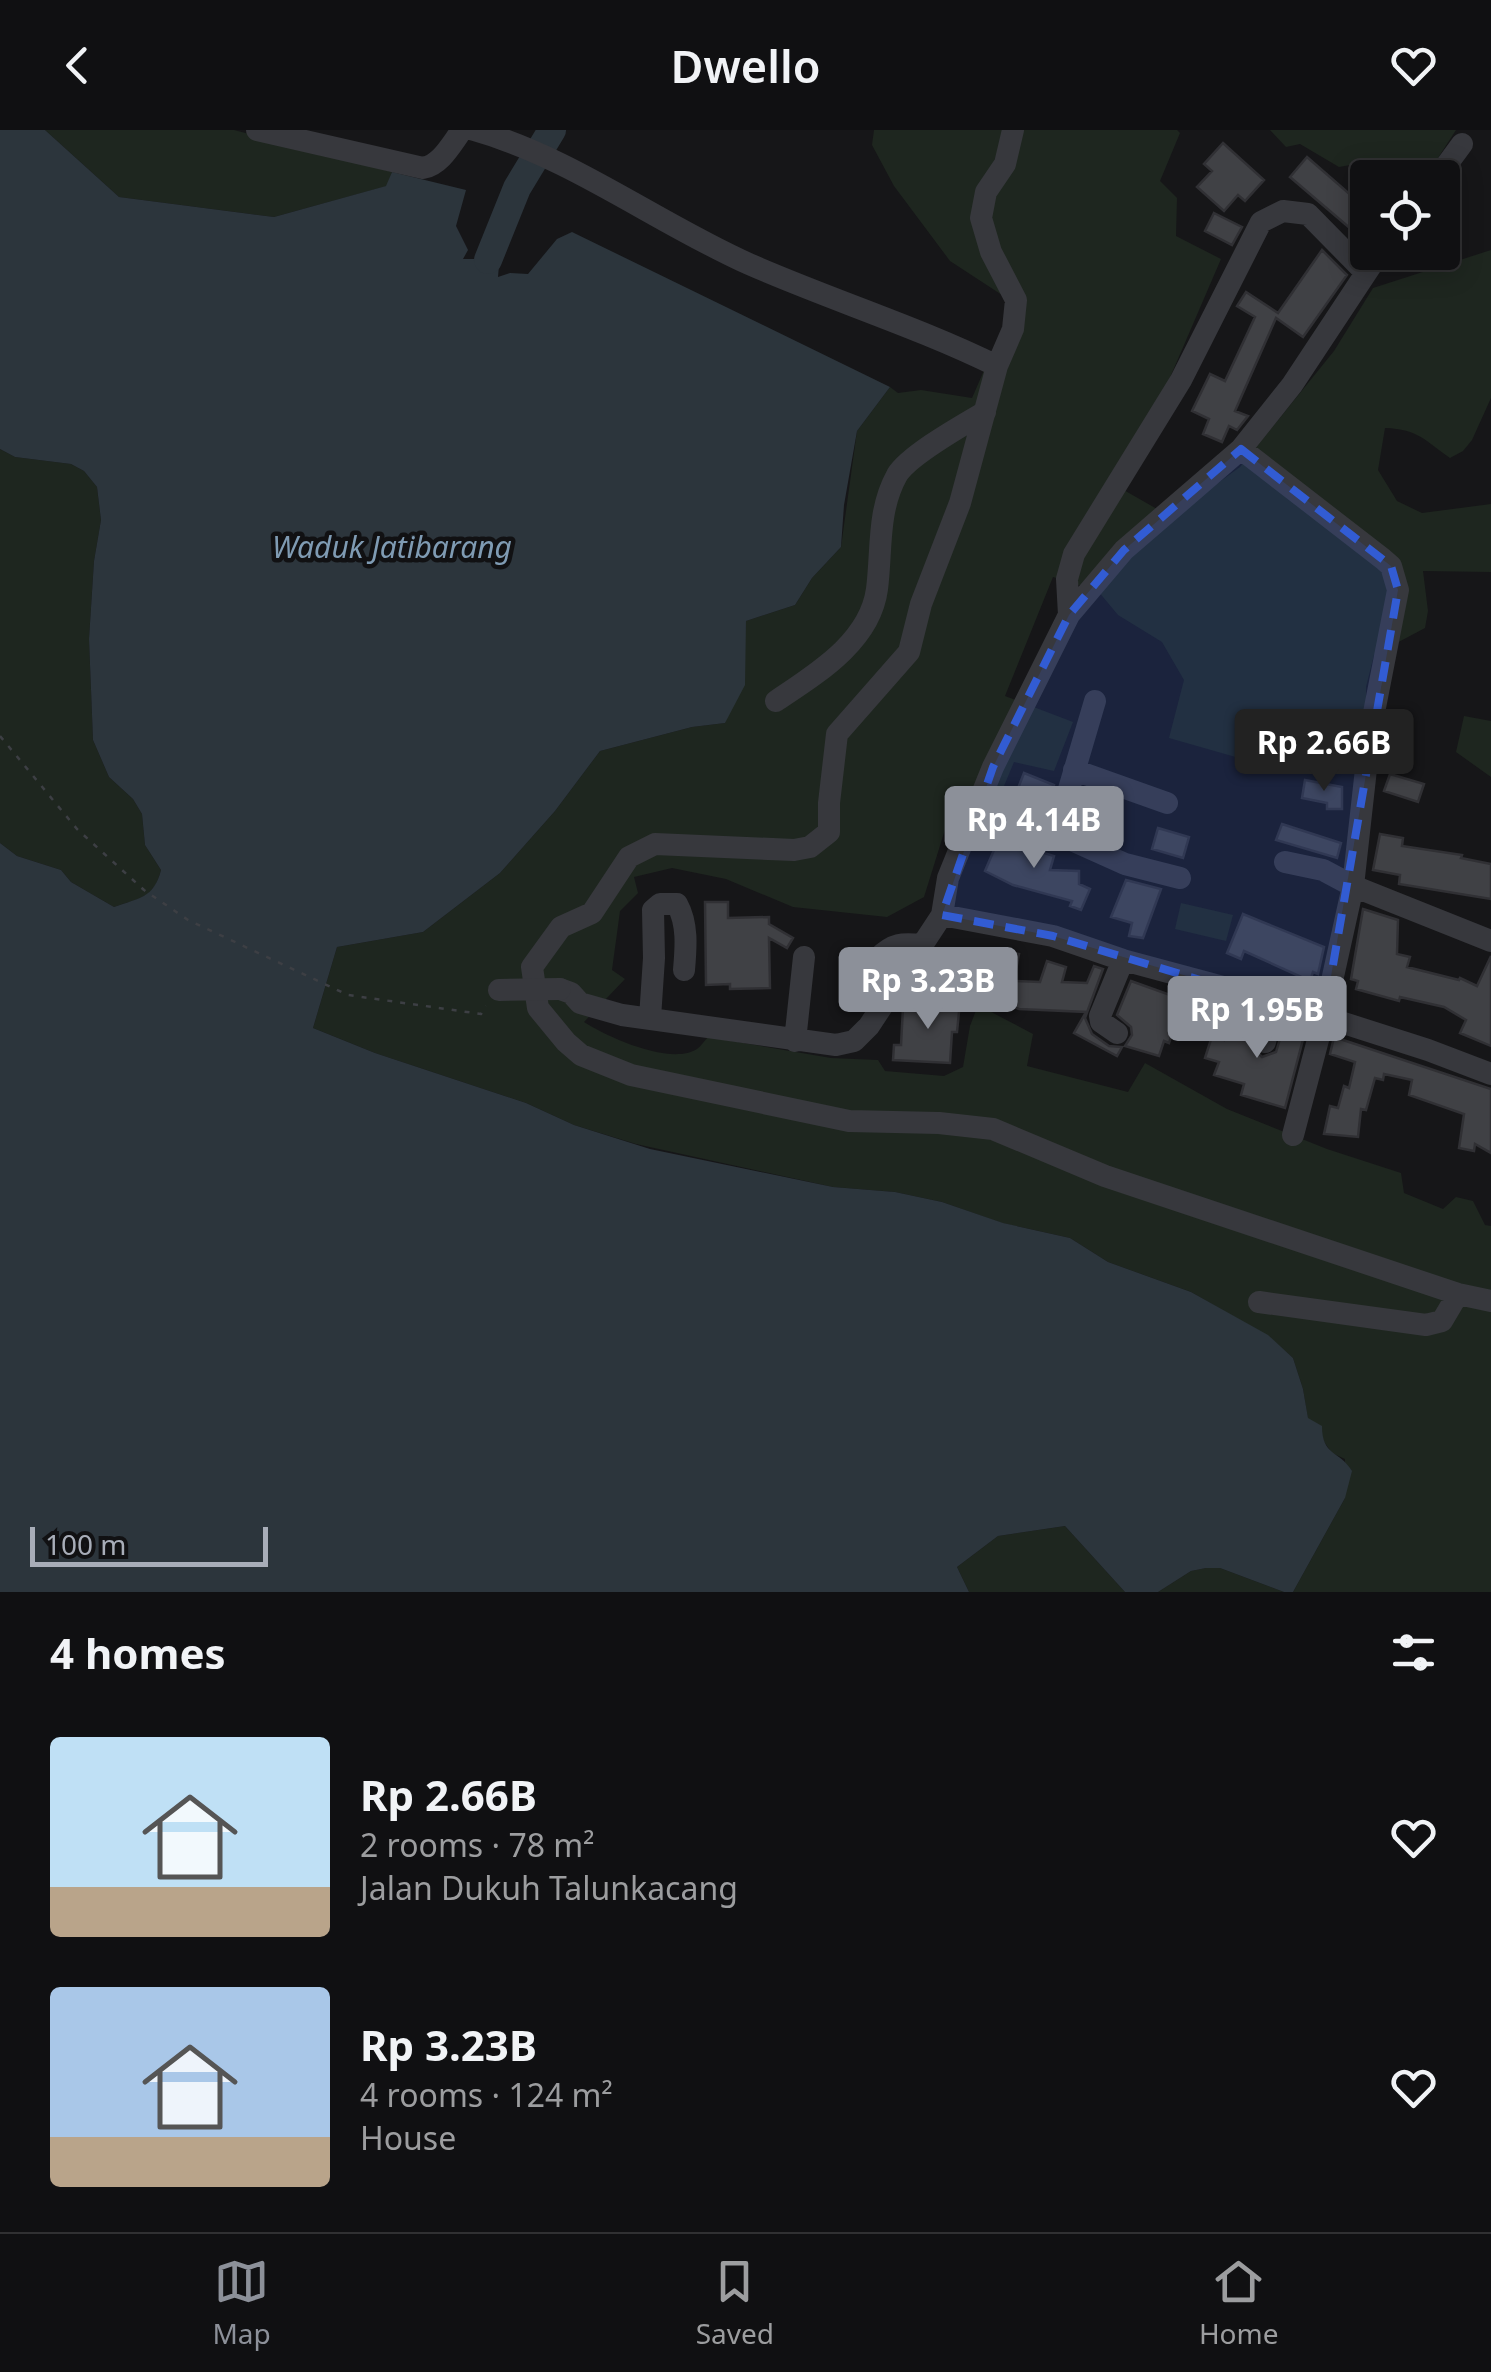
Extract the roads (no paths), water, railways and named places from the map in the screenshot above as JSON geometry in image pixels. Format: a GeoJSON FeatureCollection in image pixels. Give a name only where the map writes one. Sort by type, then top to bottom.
{"type":"FeatureCollection","features":[{"type":"Feature","properties":{"kind":"street"},"geometry":{"type":"LineString","coordinates":[[257,130],[346,139],[423,168],[432,166],[462,130]]}},
{"type":"Feature","properties":{"kind":"street"},"geometry":{"type":"LineString","coordinates":[[474,130],[500,137],[747,262],[995,365]]}},
{"type":"Feature","properties":{"kind":"street"},"geometry":{"type":"LineString","coordinates":[[1013,130],[1005,164],[986,192],[982,218],[991,252],[1016,300],[1014,329],[995,365],[960,503],[920,604],[909,652],[837,734],[828,802],[829,832],[810,847],[794,850],[655,844],[629,857],[592,913],[561,927],[532,967],[538,1008],[582,1055],[631,1075],[849,1121],[940,1122],[993,1128],[1106,1176],[1458,1294],[1491,1300]]}},
{"type":"Feature","properties":{"kind":"street"},"geometry":{"type":"LineString","coordinates":[[1450,160],[1462,144]]}},
{"type":"Feature","properties":{"kind":"street"},"geometry":{"type":"LineString","coordinates":[[499,990],[560,989],[572,993],[580,1003],[650,1018],[836,1046],[854,1041],[869,1026],[942,914],[948,878],[993,767],[1070,615],[1124,550],[1241,449],[1292,385],[1365,272],[1308,214],[1283,211],[1261,222],[1181,380],[1074,554],[1067,578],[1070,615]]}},
{"type":"Feature","properties":{"kind":"street"},"geometry":{"type":"LineString","coordinates":[[776,701],[828,666],[855,638],[876,594],[881,517],[898,473],[916,455],[985,412]]}},
{"type":"Feature","properties":{"kind":"street"},"geometry":{"type":"LineString","coordinates":[[1241,449],[1383,558],[1397,580],[1390,640],[1366,764],[1353,886],[1293,1134]]}},
{"type":"Feature","properties":{"kind":"street"},"geometry":{"type":"LineString","coordinates":[[1056,833],[1095,701]]}},
{"type":"Feature","properties":{"kind":"street"},"geometry":{"type":"LineString","coordinates":[[1074,770],[1166,803]]}},
{"type":"Feature","properties":{"kind":"street"},"geometry":{"type":"LineString","coordinates":[[978,804],[1125,864],[1180,878]]}},
{"type":"Feature","properties":{"kind":"street"},"geometry":{"type":"LineString","coordinates":[[1285,862],[1323,870],[1353,886],[1491,941]]}},
{"type":"Feature","properties":{"kind":"street"},"geometry":{"type":"LineString","coordinates":[[650,1018],[654,910],[660,904],[677,904],[682,914],[686,938],[684,970]]}},
{"type":"Feature","properties":{"kind":"street"},"geometry":{"type":"LineString","coordinates":[[942,914],[1053,936],[1123,960],[1324,1016],[1491,1074]]}},
{"type":"Feature","properties":{"kind":"street"},"geometry":{"type":"LineString","coordinates":[[796,1040],[804,957]]}},
{"type":"Feature","properties":{"kind":"street"},"geometry":{"type":"LineString","coordinates":[[1117,1034],[1100,1016],[1123,960]]}},
{"type":"Feature","properties":{"kind":"street"},"geometry":{"type":"LineString","coordinates":[[1264,1042],[1274,1001]]}},
{"type":"Feature","properties":{"kind":"street"},"geometry":{"type":"LineString","coordinates":[[1259,1302],[1426,1325],[1442,1321],[1458,1294]]}},
{"type":"Feature","properties":{"kind":"water","name":"Waduk Jatibarang"},"geometry":{"type":"Polygon","coordinates":[[[0,130],[45,130],[119,197],[274,217],[386,186],[392,172],[466,190],[456,226],[468,250],[463,259],[475,259],[480,254],[499,265],[498,277],[528,274],[557,239],[572,232],[890,387],[857,431],[841,547],[812,578],[795,605],[746,621],[745,685],[725,723],[692,727],[600,751],[555,811],[500,873],[423,932],[337,947],[313,1028],[526,1103],[574,1125],[650,1149],[833,1187],[895,1192],[1070,1238],[1108,1262],[1191,1292],[1268,1335],[1293,1358],[1308,1418],[1322,1426],[1328,1448],[1352,1471],[1345,1498],[1293,1592],[1220,1568],[1206,1568],[1191,1571],[1158,1592],[1125,1592],[1065,1526],[998,1536],[957,1567],[969,1592],[0,1592],[0,843],[17,856],[61,870],[71,882],[114,907],[150,892],[161,870],[145,845],[142,814],[133,799],[109,777],[93,740],[89,639],[101,520],[97,487],[84,471],[71,464],[15,457],[0,449],[0,130]]]}},
{"type":"Feature","properties":{"kind":"waterway"},"geometry":{"type":"LineString","coordinates":[[488,260],[517,188],[552,130]]}}]}
